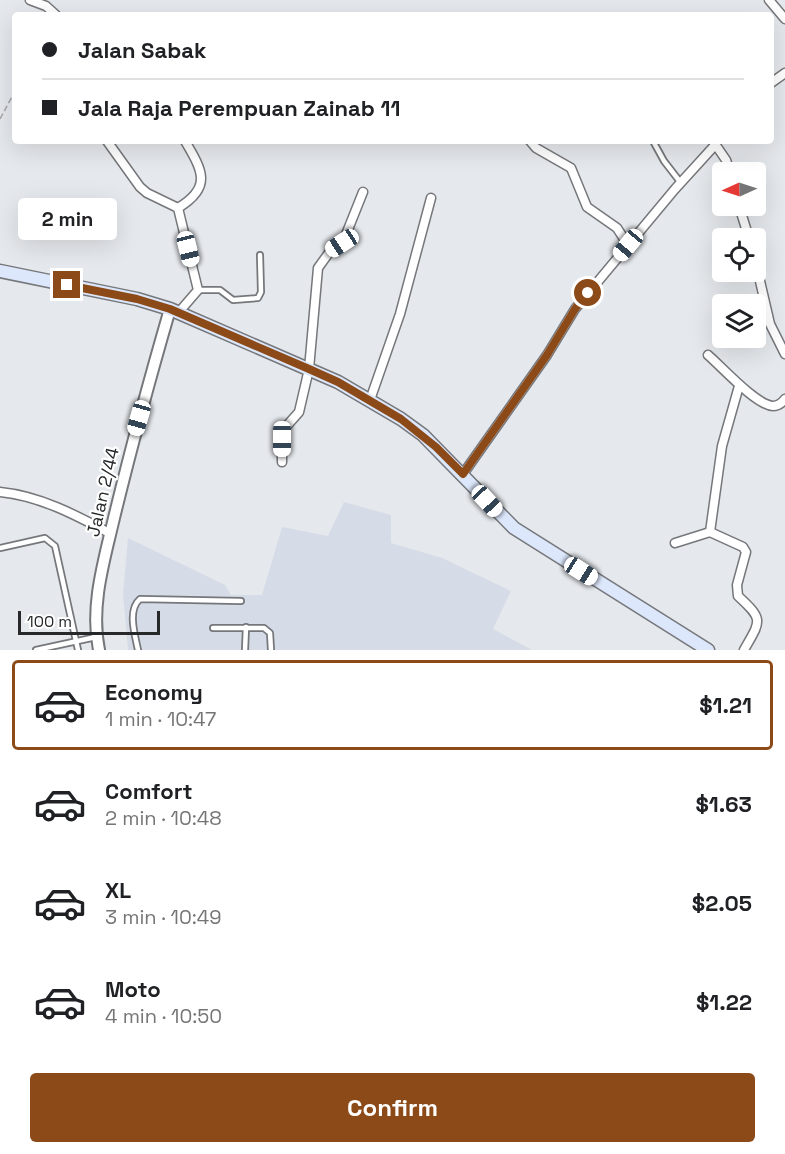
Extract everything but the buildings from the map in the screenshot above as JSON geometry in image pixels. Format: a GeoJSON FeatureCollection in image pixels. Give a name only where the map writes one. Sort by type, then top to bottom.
{"type":"FeatureCollection","features":[{"type":"Feature","properties":{"kind":"main road"},"geometry":{"type":"LineString","coordinates":[[0,271],[137,299],[175,310],[309,369],[370,400],[423,435],[514,528],[708,650]]}},
{"type":"Feature","properties":{"kind":"street"},"geometry":{"type":"LineString","coordinates":[[30,0],[46,6],[53,12]]}},
{"type":"Feature","properties":{"kind":"street"},"geometry":{"type":"LineString","coordinates":[[769,0],[785,19]]}},
{"type":"Feature","properties":{"kind":"street"},"geometry":{"type":"LineString","coordinates":[[109,144],[140,187],[178,208],[198,290],[175,310]]}},
{"type":"Feature","properties":{"kind":"street"},"geometry":{"type":"LineString","coordinates":[[178,208],[192,200],[200,185],[201,173],[187,144]]}},
{"type":"Feature","properties":{"kind":"street"},"geometry":{"type":"LineString","coordinates":[[533,144],[572,168],[587,207],[617,228],[628,245]]}},
{"type":"Feature","properties":{"kind":"street"},"geometry":{"type":"LineString","coordinates":[[463,474],[547,355],[575,309],[713,144]]}},
{"type":"Feature","properties":{"kind":"street"},"geometry":{"type":"LineString","coordinates":[[716,144],[726,162]]}},
{"type":"Feature","properties":{"kind":"street"},"geometry":{"type":"LineString","coordinates":[[282,462],[284,429],[299,412],[309,369],[318,268],[331,250],[343,242],[363,192]]}},
{"type":"Feature","properties":{"kind":"street"},"geometry":{"type":"LineString","coordinates":[[370,400],[400,314],[431,198]]}},
{"type":"Feature","properties":{"kind":"street"},"geometry":{"type":"LineString","coordinates":[[760,282],[770,324],[785,354]]}},
{"type":"Feature","properties":{"kind":"street","name":"Jalan 2/44"},"geometry":{"type":"LineString","coordinates":[[99,650],[96,637],[98,591],[132,440],[175,310]]}},
{"type":"Feature","properties":{"kind":"street"},"geometry":{"type":"LineString","coordinates":[[708,355],[731,375],[739,386],[761,401],[772,406],[780,404],[785,399]]}},
{"type":"Feature","properties":{"kind":"street"},"geometry":{"type":"LineString","coordinates":[[710,532],[722,447],[739,386]]}},
{"type":"Feature","properties":{"kind":"street"},"geometry":{"type":"LineString","coordinates":[[0,492],[21,495],[73,513],[111,534]]}},
{"type":"Feature","properties":{"kind":"street"},"geometry":{"type":"LineString","coordinates":[[675,543],[710,532],[743,547],[746,552],[737,589],[738,596],[755,611],[758,621],[744,650]]}},
{"type":"Feature","properties":{"kind":"lane"},"geometry":{"type":"LineString","coordinates":[[654,144],[663,161],[681,183]]}},
{"type":"Feature","properties":{"kind":"lane"},"geometry":{"type":"LineString","coordinates":[[198,290],[220,290],[233,300],[258,298],[261,292],[260,255]]}},
{"type":"Feature","properties":{"kind":"lane"},"geometry":{"type":"LineString","coordinates":[[0,548],[40,539],[52,542],[57,550],[78,650]]}},
{"type":"Feature","properties":{"kind":"lane"},"geometry":{"type":"LineString","coordinates":[[138,650],[133,630],[134,608],[140,599],[242,601]]}},
{"type":"Feature","properties":{"kind":"lane"},"geometry":{"type":"LineString","coordinates":[[245,650],[246,627]]}},
{"type":"Feature","properties":{"kind":"lane"},"geometry":{"type":"LineString","coordinates":[[213,628],[260,627],[267,630],[271,637],[271,650]]}},
{"type":"Feature","properties":{"kind":"lane"},"geometry":{"type":"LineString","coordinates":[[36,650],[96,637]]}},
{"type":"Feature","properties":{"kind":"path"},"geometry":{"type":"LineString","coordinates":[[0,119],[12,96]]}},
{"type":"Feature","properties":{"kind":"shaded area"},"geometry":{"type":"Polygon","coordinates":[[[344,502],[391,515],[391,543],[442,558],[511,591],[493,629],[532,650],[128,650],[123,594],[128,538],[225,585],[231,595],[262,595],[282,527],[328,536],[344,502]]]}},
{"type":"Feature","properties":{"kind":"route"},"geometry":{"type":"LineString","coordinates":[[67,285],[137,299],[170,309],[338,382],[401,419],[423,435],[463,474],[588,293]]}}]}
